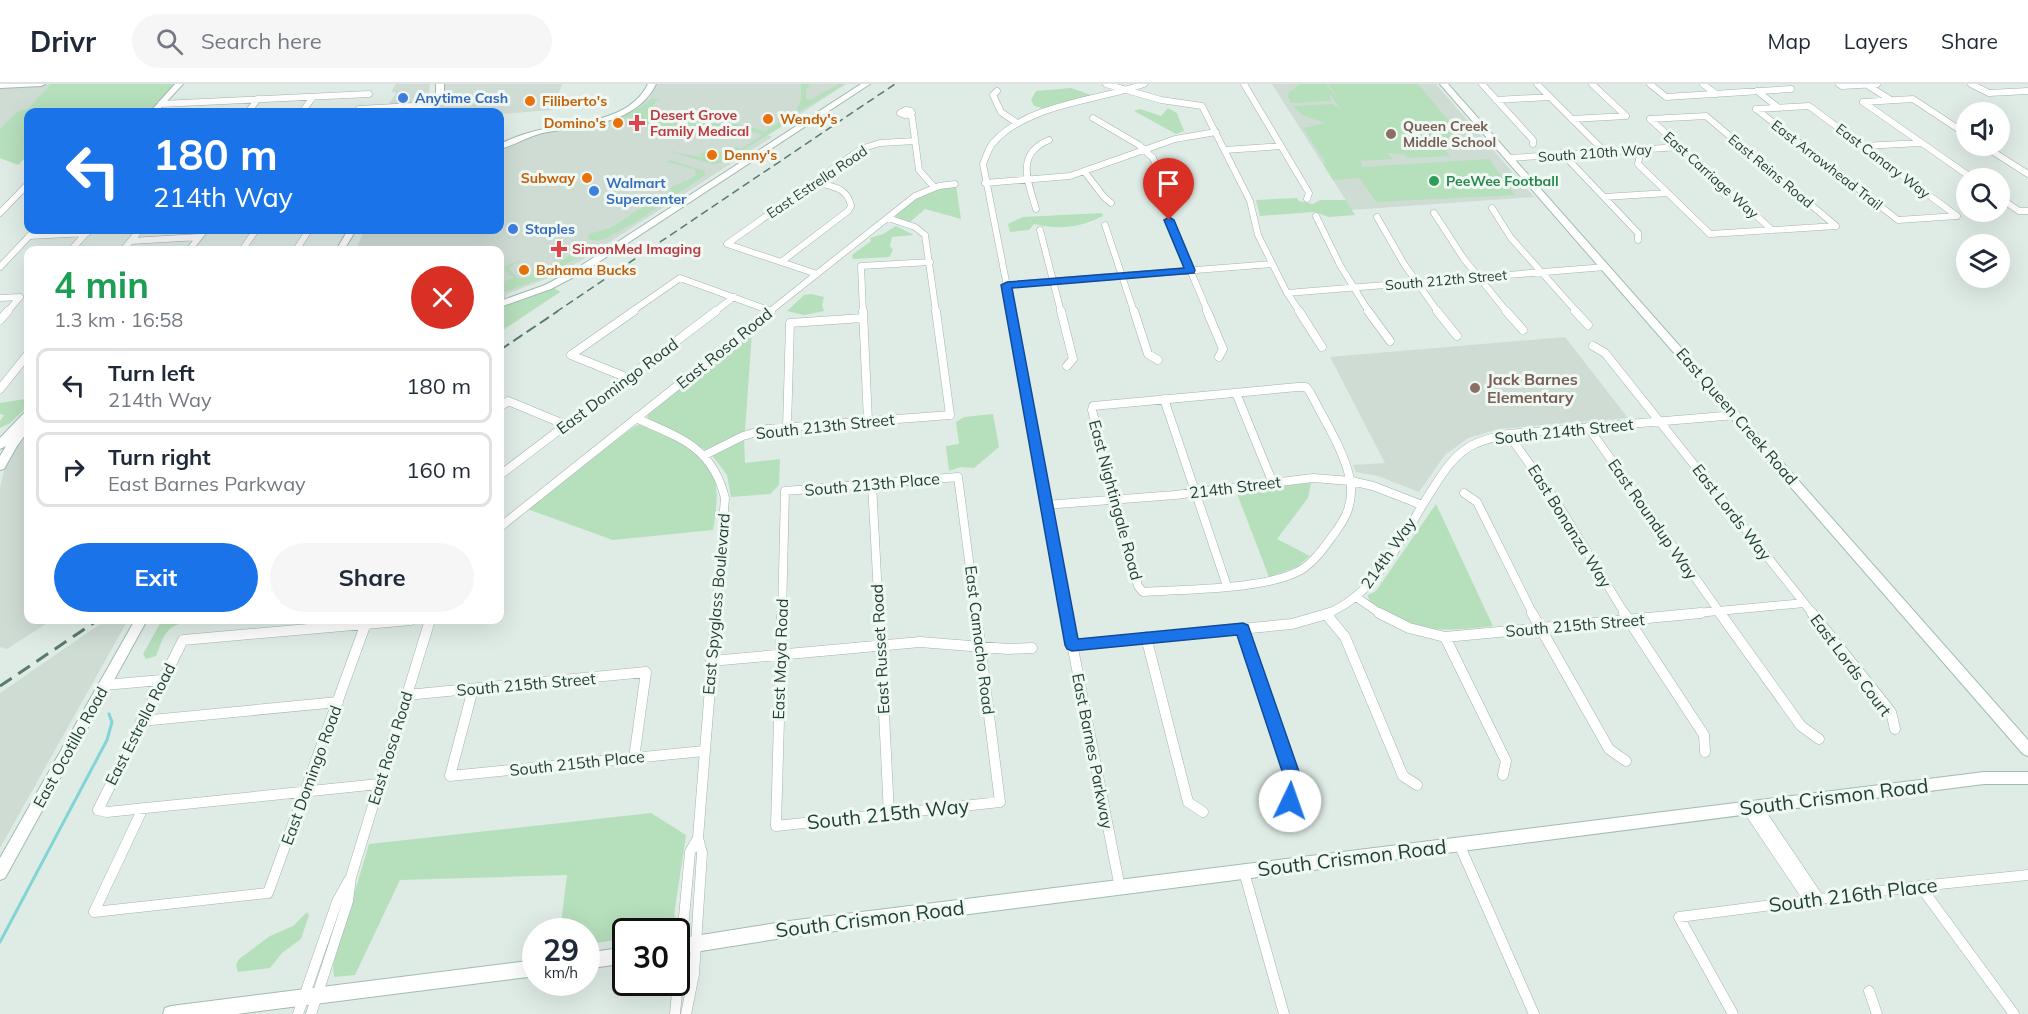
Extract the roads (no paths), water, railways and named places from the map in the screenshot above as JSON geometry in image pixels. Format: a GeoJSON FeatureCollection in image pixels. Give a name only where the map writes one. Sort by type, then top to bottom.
{"type":"FeatureCollection","features":[{"type":"Feature","properties":{"kind":"main road"},"geometry":{"type":"LineString","coordinates":[[0,86],[41,84]]}},
{"type":"Feature","properties":{"kind":"main road"},"geometry":{"type":"LineString","coordinates":[[156,108],[179,84]]}},
{"type":"Feature","properties":{"kind":"main road"},"geometry":{"type":"LineString","coordinates":[[432,105],[433,84]]}},
{"type":"Feature","properties":{"kind":"main road"},"geometry":{"type":"LineString","coordinates":[[432,105],[440,93],[440,84]]}},
{"type":"Feature","properties":{"kind":"main road"},"geometry":{"type":"LineString","coordinates":[[504,145],[534,134],[594,122],[616,115],[642,100],[650,91],[652,84]]}},
{"type":"Feature","properties":{"kind":"main road"},"geometry":{"type":"LineString","coordinates":[[504,303],[548,287],[573,274],[595,256],[861,84]]}},
{"type":"Feature","properties":{"kind":"main road"},"geometry":{"type":"LineString","coordinates":[[854,88],[866,84]]}},
{"type":"Feature","properties":{"kind":"main road","name":"East Queen Creek Road"},"geometry":{"type":"LineString","coordinates":[[1444,84],[2028,750]]}},
{"type":"Feature","properties":{"kind":"main road"},"geometry":{"type":"LineString","coordinates":[[504,295],[595,256],[602,247],[803,121]]}},
{"type":"Feature","properties":{"kind":"main road"},"geometry":{"type":"LineString","coordinates":[[573,274],[575,270],[603,252],[602,247]]}},
{"type":"Feature","properties":{"kind":"main road"},"geometry":{"type":"LineString","coordinates":[[0,445],[24,420]]}},
{"type":"Feature","properties":{"kind":"main road"},"geometry":{"type":"LineString","coordinates":[[0,466],[14,432]]}},
{"type":"Feature","properties":{"kind":"main road","name":"East Ocotillo Road"},"geometry":{"type":"LineString","coordinates":[[0,873],[138,624]]}},
{"type":"Feature","properties":{"kind":"main road","name":"South Crismon Road"},"geometry":{"type":"LineString","coordinates":[[690,945],[789,929],[1984,778],[2028,778]]}},
{"type":"Feature","properties":{"kind":"main road"},"geometry":{"type":"LineString","coordinates":[[171,1014],[522,970]]}},
{"type":"Feature","properties":{"kind":"street"},"geometry":{"type":"LineString","coordinates":[[1106,84],[1173,103],[1202,106],[1250,201],[1258,235],[1272,264],[1287,293],[1322,347]]}},
{"type":"Feature","properties":{"kind":"street","name":"East Barnes Parkway"},"geometry":{"type":"LineString","coordinates":[[1120,888],[1045,505],[1024,372],[983,164],[986,152],[995,139],[1017,123],[1045,112],[1130,91],[1144,84]]}},
{"type":"Feature","properties":{"kind":"street"},"geometry":{"type":"LineString","coordinates":[[1244,84],[1309,193],[1307,199]]}},
{"type":"Feature","properties":{"kind":"street"},"geometry":{"type":"LineString","coordinates":[[1482,84],[1533,140],[1533,144]]}},
{"type":"Feature","properties":{"kind":"street"},"geometry":{"type":"LineString","coordinates":[[1537,84],[1602,149]]}},
{"type":"Feature","properties":{"kind":"street"},"geometry":{"type":"LineString","coordinates":[[1572,119],[1626,116],[1592,84]]}},
{"type":"Feature","properties":{"kind":"street"},"geometry":{"type":"LineString","coordinates":[[1592,84],[1598,84]]}},
{"type":"Feature","properties":{"kind":"street"},"geometry":{"type":"LineString","coordinates":[[1650,84],[1666,97],[1791,89],[1784,84]]}},
{"type":"Feature","properties":{"kind":"street"},"geometry":{"type":"LineString","coordinates":[[1703,84],[1716,94]]}},
{"type":"Feature","properties":{"kind":"street"},"geometry":{"type":"LineString","coordinates":[[1841,85],[1877,84]]}},
{"type":"Feature","properties":{"kind":"street"},"geometry":{"type":"LineString","coordinates":[[1971,84],[1989,93],[2028,91]]}},
{"type":"Feature","properties":{"kind":"street"},"geometry":{"type":"LineString","coordinates":[[1867,85],[1891,100]]}},
{"type":"Feature","properties":{"kind":"street"},"geometry":{"type":"LineString","coordinates":[[997,91],[993,95],[996,108],[1000,114],[1017,123]]}},
{"type":"Feature","properties":{"kind":"street","name":"East Arrowhead Trail"},"geometry":{"type":"LineString","coordinates":[[1757,92],[1779,108]]}},
{"type":"Feature","properties":{"kind":"street"},"geometry":{"type":"LineString","coordinates":[[160,104],[369,94],[360,108]]}},
{"type":"Feature","properties":{"kind":"street"},"geometry":{"type":"LineString","coordinates":[[305,108],[313,96]]}},
{"type":"Feature","properties":{"kind":"street"},"geometry":{"type":"LineString","coordinates":[[1496,100],[1550,97]]}},
{"type":"Feature","properties":{"kind":"street"},"geometry":{"type":"LineString","coordinates":[[251,108],[258,99]]}},
{"type":"Feature","properties":{"kind":"street"},"geometry":{"type":"LineString","coordinates":[[1956,127],[1913,99],[1863,102],[1958,168]]}},
{"type":"Feature","properties":{"kind":"street"},"geometry":{"type":"LineString","coordinates":[[387,108],[432,105]]}},
{"type":"Feature","properties":{"kind":"street","name":"East Canary Way"},"geometry":{"type":"LineString","coordinates":[[1779,108],[1809,106],[1956,215]]}},
{"type":"Feature","properties":{"kind":"street","name":"East Arrowhead Trail"},"geometry":{"type":"LineString","coordinates":[[1779,108],[1756,109],[1898,220],[1956,216]]}},
{"type":"Feature","properties":{"kind":"street"},"geometry":{"type":"LineString","coordinates":[[909,115],[912,117],[919,170],[934,187]]}},
{"type":"Feature","properties":{"kind":"street","name":"East Reins Road"},"geometry":{"type":"LineString","coordinates":[[1650,119],[1706,116],[1836,226],[1772,230]]}},
{"type":"Feature","properties":{"kind":"street"},"geometry":{"type":"LineString","coordinates":[[1093,118],[1145,150],[1158,166],[1172,200]]}},
{"type":"Feature","properties":{"kind":"street","name":"East Carriage Way"},"geometry":{"type":"LineString","coordinates":[[1650,119],[1772,230]]}},
{"type":"Feature","properties":{"kind":"street"},"geometry":{"type":"LineString","coordinates":[[985,183],[1053,178],[1084,171],[1190,135],[1216,132]]}},
{"type":"Feature","properties":{"kind":"street"},"geometry":{"type":"LineString","coordinates":[[1036,209],[1026,167],[1030,152],[1040,142],[1049,140]]}},
{"type":"Feature","properties":{"kind":"street","name":"East Estrella Road"},"geometry":{"type":"LineString","coordinates":[[727,244],[869,145],[915,141]]}},
{"type":"Feature","properties":{"kind":"street"},"geometry":{"type":"LineString","coordinates":[[1863,146],[1922,143]]}},
{"type":"Feature","properties":{"kind":"street"},"geometry":{"type":"LineString","coordinates":[[1225,150],[1281,146]]}},
{"type":"Feature","properties":{"kind":"street","name":"South 210th Way"},"geometry":{"type":"LineString","coordinates":[[1508,157],[1602,149],[1678,146]]}},
{"type":"Feature","properties":{"kind":"street"},"geometry":{"type":"LineString","coordinates":[[1561,152],[1638,233],[1638,240]]}},
{"type":"Feature","properties":{"kind":"street"},"geometry":{"type":"LineString","coordinates":[[2000,156],[2028,174]]}},
{"type":"Feature","properties":{"kind":"street"},"geometry":{"type":"LineString","coordinates":[[1639,159],[1638,164],[1710,234],[1772,230]]}},
{"type":"Feature","properties":{"kind":"street"},"geometry":{"type":"LineString","coordinates":[[1084,171],[1094,180],[1103,200],[1111,204]]}},
{"type":"Feature","properties":{"kind":"street"},"geometry":{"type":"LineString","coordinates":[[781,262],[848,211],[851,206],[849,196],[844,191],[814,182]]}},
{"type":"Feature","properties":{"kind":"street","name":"East Rosa Road"},"geometry":{"type":"LineString","coordinates":[[504,524],[915,196],[934,187],[955,184]]}},
{"type":"Feature","properties":{"kind":"street"},"geometry":{"type":"LineString","coordinates":[[0,213],[24,188]]}},
{"type":"Feature","properties":{"kind":"street"},"geometry":{"type":"LineString","coordinates":[[1604,197],[1668,193]]}},
{"type":"Feature","properties":{"kind":"street"},"geometry":{"type":"LineString","coordinates":[[2010,205],[2019,211],[2028,210]]}},
{"type":"Feature","properties":{"kind":"street"},"geometry":{"type":"LineString","coordinates":[[1492,208],[1511,238],[1588,325]]}},
{"type":"Feature","properties":{"kind":"street"},"geometry":{"type":"LineString","coordinates":[[1434,213],[1452,243],[1478,278],[1523,330]]}},
{"type":"Feature","properties":{"kind":"street"},"geometry":{"type":"LineString","coordinates":[[1316,216],[1331,252],[1352,288],[1390,341]]}},
{"type":"Feature","properties":{"kind":"street"},"geometry":{"type":"LineString","coordinates":[[1377,217],[1391,246],[1415,283],[1457,336]]}},
{"type":"Feature","properties":{"kind":"street"},"geometry":{"type":"LineString","coordinates":[[868,421],[861,266],[930,262],[927,240],[922,230],[888,218]]}},
{"type":"Feature","properties":{"kind":"street"},"geometry":{"type":"LineString","coordinates":[[1169,220],[1223,349],[1219,357]]}},
{"type":"Feature","properties":{"kind":"street"},"geometry":{"type":"LineString","coordinates":[[1105,225],[1148,354],[1158,360]]}},
{"type":"Feature","properties":{"kind":"street"},"geometry":{"type":"LineString","coordinates":[[1040,230],[1073,359],[1067,366]]}},
{"type":"Feature","properties":{"kind":"street"},"geometry":{"type":"LineString","coordinates":[[0,267],[30,234]]}},
{"type":"Feature","properties":{"kind":"street"},"geometry":{"type":"LineString","coordinates":[[28,236],[52,234]]}},
{"type":"Feature","properties":{"kind":"street"},"geometry":{"type":"LineString","coordinates":[[75,246],[85,234]]}},
{"type":"Feature","properties":{"kind":"street"},"geometry":{"type":"LineString","coordinates":[[127,246],[137,234]]}},
{"type":"Feature","properties":{"kind":"street"},"geometry":{"type":"LineString","coordinates":[[192,246],[202,234]]}},
{"type":"Feature","properties":{"kind":"street"},"geometry":{"type":"LineString","coordinates":[[131,241],[199,237]]}},
{"type":"Feature","properties":{"kind":"street"},"geometry":{"type":"LineString","coordinates":[[727,244],[817,274]]}},
{"type":"Feature","properties":{"kind":"street","name":"South 213th Street"},"geometry":{"type":"LineString","coordinates":[[705,455],[756,431],[950,415],[930,262]]}},
{"type":"Feature","properties":{"kind":"street"},"geometry":{"type":"LineString","coordinates":[[1007,285],[1272,264]]}},
{"type":"Feature","properties":{"kind":"street","name":"South 212th Street"},"geometry":{"type":"LineString","coordinates":[[1287,293],[1605,267]]}},
{"type":"Feature","properties":{"kind":"street"},"geometry":{"type":"LineString","coordinates":[[628,378],[571,355],[680,278],[771,311]]}},
{"type":"Feature","properties":{"kind":"street"},"geometry":{"type":"LineString","coordinates":[[0,298],[20,297],[0,320]]}},
{"type":"Feature","properties":{"kind":"street","name":"East Domingo Road"},"geometry":{"type":"LineString","coordinates":[[504,472],[734,297]]}},
{"type":"Feature","properties":{"kind":"street"},"geometry":{"type":"LineString","coordinates":[[786,428],[790,323],[864,318]]}},
{"type":"Feature","properties":{"kind":"street"},"geometry":{"type":"LineString","coordinates":[[1593,346],[1605,353],[1660,421]]}},
{"type":"Feature","properties":{"kind":"street"},"geometry":{"type":"LineString","coordinates":[[0,389],[24,359]]}},
{"type":"Feature","properties":{"kind":"street"},"geometry":{"type":"LineString","coordinates":[[1306,387],[1351,481],[1350,506],[1346,518],[1305,569],[1269,582],[1227,586],[1164,399],[1236,393],[1306,387]]}},
{"type":"Feature","properties":{"kind":"street"},"geometry":{"type":"LineString","coordinates":[[1236,393],[1272,481]]}},
{"type":"Feature","properties":{"kind":"street","name":"East Nightingale Road"},"geometry":{"type":"LineString","coordinates":[[1164,399],[1093,406],[1092,410],[1138,586],[1143,592],[1227,586]]}},
{"type":"Feature","properties":{"kind":"street"},"geometry":{"type":"LineString","coordinates":[[504,403],[508,400],[566,425]]}},
{"type":"Feature","properties":{"kind":"street","name":"South 214th Street"},"geometry":{"type":"LineString","coordinates":[[1422,505],[1451,461],[1468,447],[1485,439],[1508,434],[1736,415]]}},
{"type":"Feature","properties":{"kind":"street","name":"East Spyglass Boulevard"},"geometry":{"type":"LineString","coordinates":[[636,418],[685,441],[705,455],[720,474],[725,498],[698,838],[690,852],[686,918]]}},
{"type":"Feature","properties":{"kind":"street","name":"East Lords Way"},"geometry":{"type":"LineString","coordinates":[[1660,421],[1804,603]]}},
{"type":"Feature","properties":{"kind":"street","name":"East Roundup Way"},"geometry":{"type":"LineString","coordinates":[[1588,427],[1642,501],[1717,612],[1801,726],[1819,739]]}},
{"type":"Feature","properties":{"kind":"street","name":"East Bonanza Way"},"geometry":{"type":"LineString","coordinates":[[1508,434],[1539,472],[1563,508],[1629,620],[1704,735],[1705,752]]}},
{"type":"Feature","properties":{"kind":"street","name":"South 213th Place"},"geometry":{"type":"LineString","coordinates":[[785,491],[958,477]]}},
{"type":"Feature","properties":{"kind":"street","name":"East Camacho Road"},"geometry":{"type":"LineString","coordinates":[[958,477],[1000,802]]}},
{"type":"Feature","properties":{"kind":"street","name":"214th Street"},"geometry":{"type":"LineString","coordinates":[[1045,505],[1195,492],[1312,478],[1351,481],[1373,486],[1422,505]]}},
{"type":"Feature","properties":{"kind":"street","name":"East Russet Road"},"geometry":{"type":"LineString","coordinates":[[872,484],[889,814]]}},
{"type":"Feature","properties":{"kind":"street","name":"East Maya Road"},"geometry":{"type":"LineString","coordinates":[[776,826],[785,491]]}},
{"type":"Feature","properties":{"kind":"street"},"geometry":{"type":"LineString","coordinates":[[1464,493],[1477,502],[1540,628],[1609,749],[1626,761]]}},
{"type":"Feature","properties":{"kind":"street","name":"214th Way"},"geometry":{"type":"LineString","coordinates":[[1072,645],[1292,624],[1326,615],[1356,597],[1378,571],[1422,505]]}},
{"type":"Feature","properties":{"kind":"street","name":"South 215th Street"},"geometry":{"type":"LineString","coordinates":[[1356,597],[1405,629],[1424,635],[1444,637],[1804,603]]}},
{"type":"Feature","properties":{"kind":"street","name":"East Lords Court"},"geometry":{"type":"LineString","coordinates":[[1804,603],[1891,712],[1895,729]]}},
{"type":"Feature","properties":{"kind":"street"},"geometry":{"type":"LineString","coordinates":[[1326,615],[1345,637],[1403,776],[1417,785]]}},
{"type":"Feature","properties":{"kind":"street","name":"East Estrella Road"},"geometry":{"type":"LineString","coordinates":[[143,808],[107,812],[98,810],[183,640],[355,624]]}},
{"type":"Feature","properties":{"kind":"street","name":"East Domingo Road"},"geometry":{"type":"LineString","coordinates":[[143,808],[94,912],[268,893],[366,624]]}},
{"type":"Feature","properties":{"kind":"street","name":"East Rosa Road"},"geometry":{"type":"LineString","coordinates":[[298,1014],[310,997],[348,902],[351,877],[429,624]]}},
{"type":"Feature","properties":{"kind":"street"},"geometry":{"type":"LineString","coordinates":[[1243,629],[1296,786],[1290,801]]}},
{"type":"Feature","properties":{"kind":"street"},"geometry":{"type":"LineString","coordinates":[[1146,637],[1188,802],[1203,812]]}},
{"type":"Feature","properties":{"kind":"street"},"geometry":{"type":"LineString","coordinates":[[1444,637],[1506,761],[1503,775]]}},
{"type":"Feature","properties":{"kind":"street"},"geometry":{"type":"LineString","coordinates":[[711,661],[920,642],[1032,648]]}},
{"type":"Feature","properties":{"kind":"street","name":"South 215th Street"},"geometry":{"type":"LineString","coordinates":[[407,695],[646,672],[634,758]]}},
{"type":"Feature","properties":{"kind":"street"},"geometry":{"type":"LineString","coordinates":[[104,685],[162,680]]}},
{"type":"Feature","properties":{"kind":"street","name":"South 215th Place"},"geometry":{"type":"LineString","coordinates":[[473,689],[450,776],[704,751]]}},
{"type":"Feature","properties":{"kind":"street"},"geometry":{"type":"LineString","coordinates":[[141,721],[338,702]]}},
{"type":"Feature","properties":{"kind":"street"},"geometry":{"type":"LineString","coordinates":[[143,808],[379,784]]}},
{"type":"Feature","properties":{"kind":"street","name":"South 215th Way"},"geometry":{"type":"LineString","coordinates":[[776,826],[1000,802]]}},
{"type":"Feature","properties":{"kind":"street"},"geometry":{"type":"LineString","coordinates":[[1752,807],[1814,899]]}},
{"type":"Feature","properties":{"kind":"street"},"geometry":{"type":"LineString","coordinates":[[1459,844],[1534,1014]]}},
{"type":"Feature","properties":{"kind":"street"},"geometry":{"type":"LineString","coordinates":[[1244,872],[1284,1014]]}},
{"type":"Feature","properties":{"kind":"street","name":"South 216th Place"},"geometry":{"type":"LineString","coordinates":[[1733,1014],[1679,917],[1920,886],[2028,875]]}},
{"type":"Feature","properties":{"kind":"street"},"geometry":{"type":"LineString","coordinates":[[1920,886],[2014,1014]]}},
{"type":"Feature","properties":{"kind":"street","name":"East Spyglass Boulevard"},"geometry":{"type":"LineString","coordinates":[[690,962],[694,974],[690,994]]}},
{"type":"Feature","properties":{"kind":"street"},"geometry":{"type":"LineString","coordinates":[[1869,991],[1877,1014]]}},
{"type":"Feature","properties":{"kind":"street","name":"East Spyglass Boulevard"},"geometry":{"type":"LineString","coordinates":[[675,1014],[678,996]]}},
{"type":"Feature","properties":{"kind":"street","name":"East Spyglass Boulevard"},"geometry":{"type":"LineString","coordinates":[[686,1014],[690,996]]}},
{"type":"Feature","properties":{"kind":"street","name":"East Rosa Road"},"geometry":{"type":"LineString","coordinates":[[310,997],[311,1014]]}},
{"type":"Feature","properties":{"kind":"waterway"},"geometry":{"type":"LineString","coordinates":[[0,942],[107,740],[112,722],[109,714]]}},
{"type":"Feature","properties":{"kind":"railway"},"geometry":{"type":"LineString","coordinates":[[556,312],[895,84]]}},
{"type":"Feature","properties":{"kind":"railway"},"geometry":{"type":"LineString","coordinates":[[504,347],[558,311]]}},
{"type":"Feature","properties":{"kind":"railway"},"geometry":{"type":"LineString","coordinates":[[0,686],[92,624]]}},
{"type":"Feature","properties":{"kind":"place","name":"Anytime Cash"},"geometry":{"type":"Point","coordinates":[403,98]}},
{"type":"Feature","properties":{"kind":"place","name":"Filiberto's"},"geometry":{"type":"Point","coordinates":[530,101]}},
{"type":"Feature","properties":{"kind":"place","name":"Wendy's"},"geometry":{"type":"Point","coordinates":[768,119]}},
{"type":"Feature","properties":{"kind":"place","name":"Domino's"},"geometry":{"type":"Point","coordinates":[618,123]}},
{"type":"Feature","properties":{"kind":"place","name":"Desert Grove Family Medical"},"geometry":{"type":"Point","coordinates":[637,123]}},
{"type":"Feature","properties":{"kind":"place","name":"Queen Creek Middle School"},"geometry":{"type":"Point","coordinates":[1391,134]}},
{"type":"Feature","properties":{"kind":"place","name":"Denny's"},"geometry":{"type":"Point","coordinates":[712,155]}},
{"type":"Feature","properties":{"kind":"place","name":"Subway"},"geometry":{"type":"Point","coordinates":[587,178]}},
{"type":"Feature","properties":{"kind":"place","name":"PeeWee Football"},"geometry":{"type":"Point","coordinates":[1434,181]}},
{"type":"Feature","properties":{"kind":"place","name":"Walmart Supercenter"},"geometry":{"type":"Point","coordinates":[594,191]}},
{"type":"Feature","properties":{"kind":"place","name":"Staples"},"geometry":{"type":"Point","coordinates":[513,229]}},
{"type":"Feature","properties":{"kind":"place","name":"SimonMed Imaging"},"geometry":{"type":"Point","coordinates":[559,249]}},
{"type":"Feature","properties":{"kind":"place","name":"Bahama Bucks"},"geometry":{"type":"Point","coordinates":[524,270]}},
{"type":"Feature","properties":{"kind":"place","name":"Jack Barnes Elementary"},"geometry":{"type":"Point","coordinates":[1475,388]}}]}
